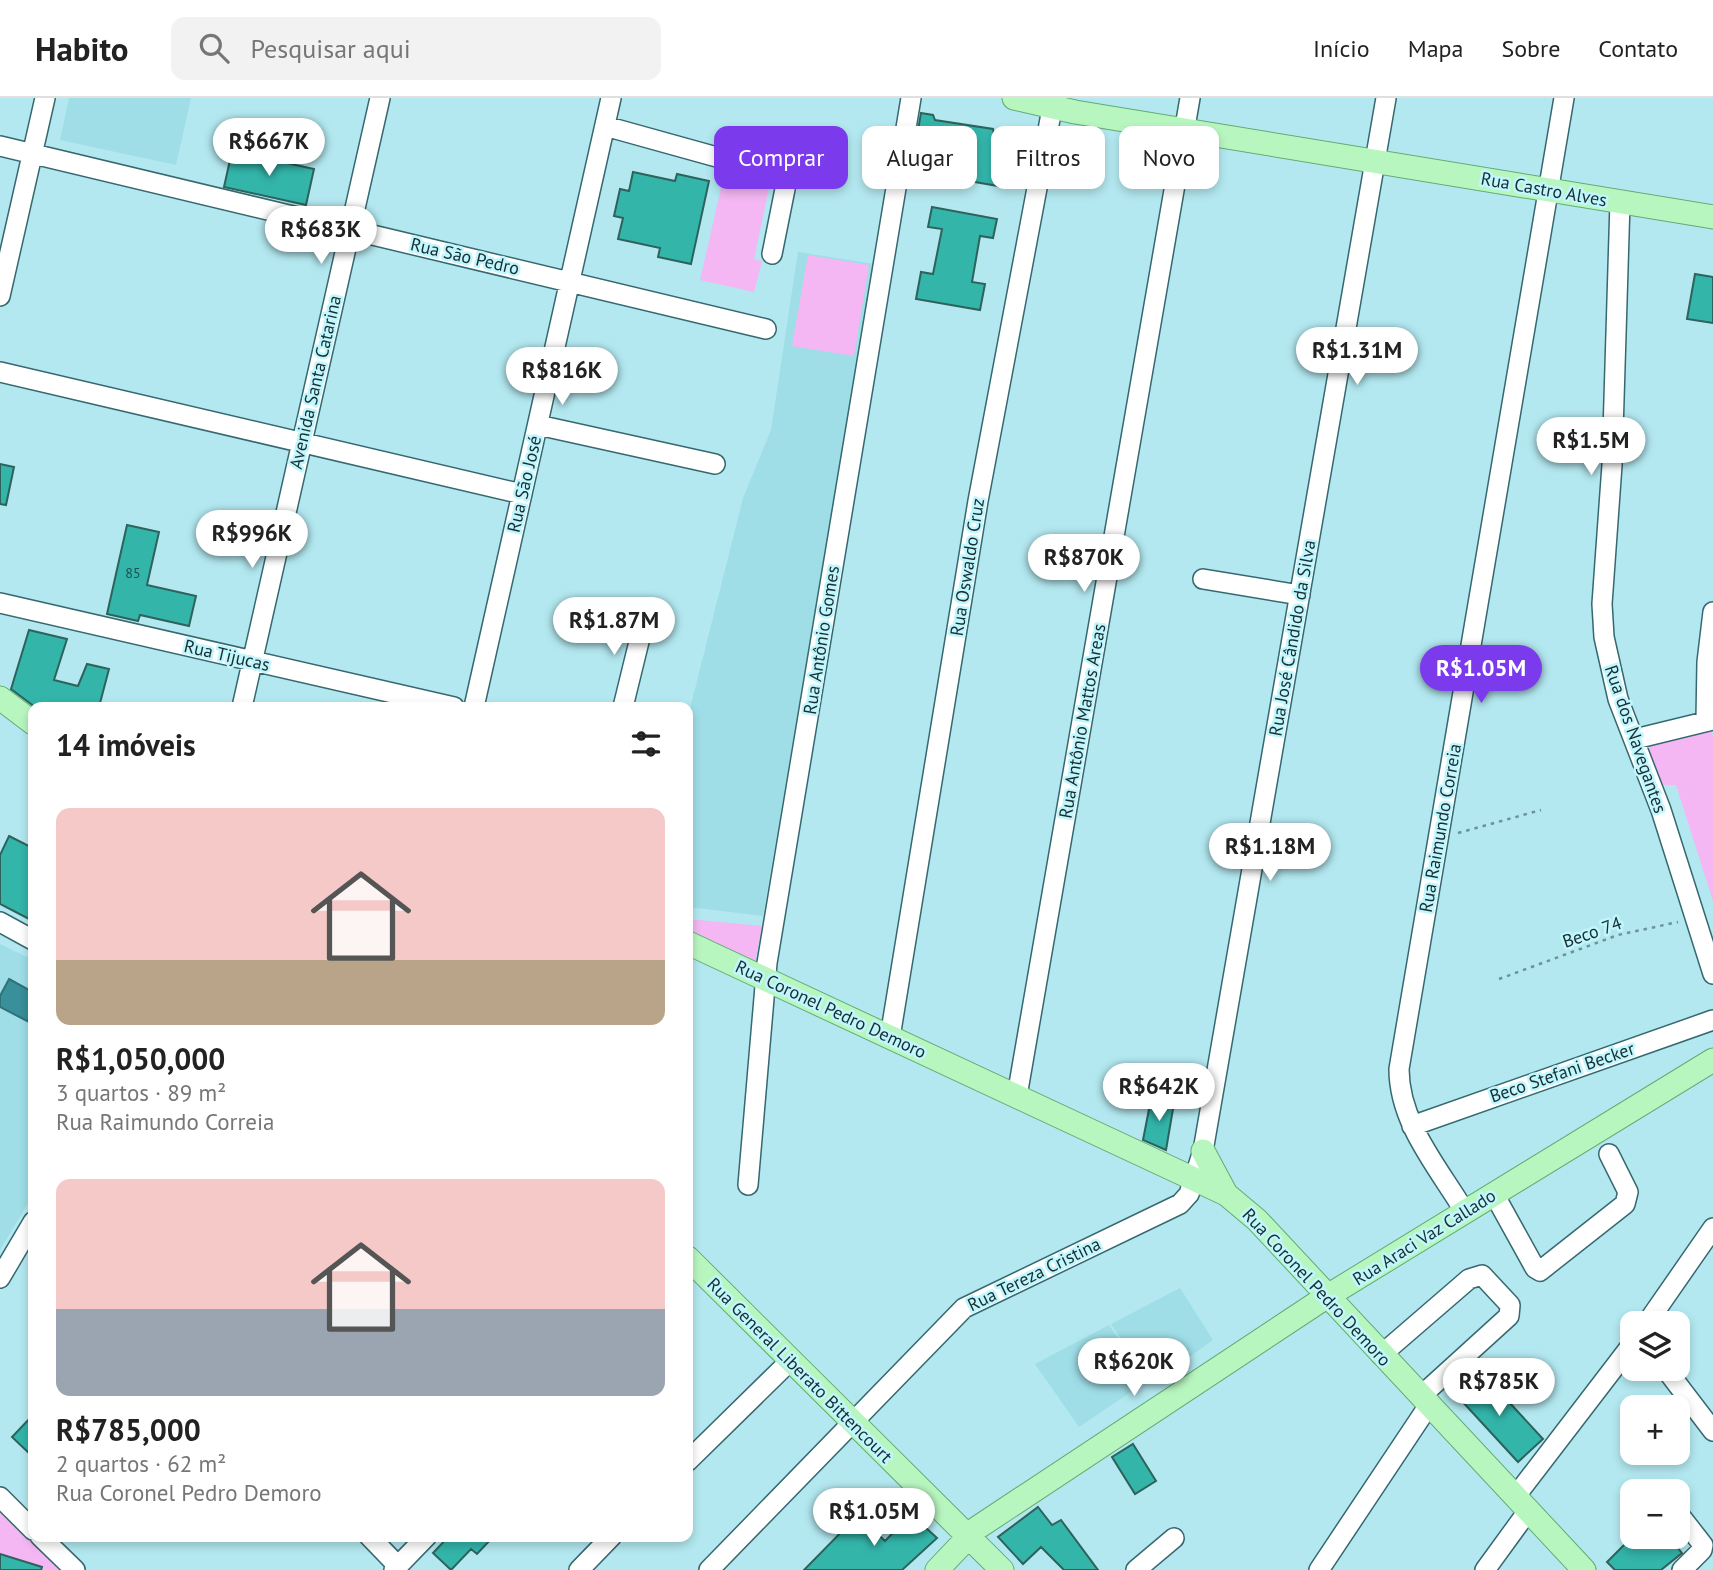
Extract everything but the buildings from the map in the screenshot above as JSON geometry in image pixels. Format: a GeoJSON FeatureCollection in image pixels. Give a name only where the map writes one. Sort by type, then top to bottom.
{"type":"FeatureCollection","features":[{"type":"Feature","properties":{"kind":"main road","name":"Rua Castro Alves"},"geometry":{"type":"LineString","coordinates":[[1014,98],[1180,126]]}},
{"type":"Feature","properties":{"kind":"main road","name":"Rua Castro Alves"},"geometry":{"type":"LineString","coordinates":[[1219,133],[1713,217]]}},
{"type":"Feature","properties":{"kind":"main road","name":"Rua Coronel Pedro Demoro"},"geometry":{"type":"LineString","coordinates":[[693,945],[1226,1194],[1257,1220],[1326,1297],[1584,1570]]}},
{"type":"Feature","properties":{"kind":"main road","name":"Rua Araci Vaz Callado"},"geometry":{"type":"LineString","coordinates":[[937,1570],[968,1535],[1326,1297],[1494,1194],[1711,1067]]}},
{"type":"Feature","properties":{"kind":"main road"},"geometry":{"type":"LineString","coordinates":[[1203,1151],[1226,1194]]}},
{"type":"Feature","properties":{"kind":"main road","name":"Rua General Liberato Bittencourt"},"geometry":{"type":"LineString","coordinates":[[693,1269],[790,1360],[1002,1570]]}},
{"type":"Feature","properties":{"kind":"street"},"geometry":{"type":"LineString","coordinates":[[0,296],[45,98]]}},
{"type":"Feature","properties":{"kind":"street","name":"Avenida Santa Catarina"},"geometry":{"type":"LineString","coordinates":[[243,702],[380,98]]}},
{"type":"Feature","properties":{"kind":"street","name":"Rua São José"},"geometry":{"type":"LineString","coordinates":[[475,702],[611,98]]}},
{"type":"Feature","properties":{"kind":"street","name":"Rua Antônio Gomes"},"geometry":{"type":"LineString","coordinates":[[748,1185],[766,979],[911,98]]}},
{"type":"Feature","properties":{"kind":"street","name":"Rua Antônio Mattos Areas"},"geometry":{"type":"LineString","coordinates":[[1185,126],[1190,98]]}},
{"type":"Feature","properties":{"kind":"street","name":"Rua José Cândido da Silva"},"geometry":{"type":"LineString","coordinates":[[1195,1178],[1203,1151],[1386,98]]}},
{"type":"Feature","properties":{"kind":"street","name":"Rua Raimundo Correia"},"geometry":{"type":"LineString","coordinates":[[1465,1212],[1412,1126],[1400,1095],[1399,1069],[1564,98]]}},
{"type":"Feature","properties":{"kind":"street","name":"Rua Oswaldo Cruz"},"geometry":{"type":"LineString","coordinates":[[890,1037],[978,501],[1053,103]]}},
{"type":"Feature","properties":{"kind":"street"},"geometry":{"type":"LineString","coordinates":[[605,126],[778,174],[784,180],[785,189],[772,254]]}},
{"type":"Feature","properties":{"kind":"street","name":"Rua São Pedro"},"geometry":{"type":"LineString","coordinates":[[0,145],[766,329]]}},
{"type":"Feature","properties":{"kind":"street","name":"Rua Antônio Mattos Areas"},"geometry":{"type":"LineString","coordinates":[[1017,1096],[1174,189]]}},
{"type":"Feature","properties":{"kind":"street","name":"Rua dos Navegantes"},"geometry":{"type":"LineString","coordinates":[[1620,202],[1612,465],[1602,604],[1609,668],[1713,974]]}},
{"type":"Feature","properties":{"kind":"street"},"geometry":{"type":"LineString","coordinates":[[0,372],[522,494]]}},
{"type":"Feature","properties":{"kind":"street"},"geometry":{"type":"LineString","coordinates":[[538,425],[715,464]]}},
{"type":"Feature","properties":{"kind":"street"},"geometry":{"type":"LineString","coordinates":[[1203,579],[1300,595]]}},
{"type":"Feature","properties":{"kind":"street","name":"Rua Tijucas"},"geometry":{"type":"LineString","coordinates":[[0,603],[432,702]]}},
{"type":"Feature","properties":{"kind":"street"},"geometry":{"type":"LineString","coordinates":[[1635,739],[1710,720],[1707,662],[1713,612]]}},
{"type":"Feature","properties":{"kind":"street"},"geometry":{"type":"LineString","coordinates":[[623,702],[645,617]]}},
{"type":"Feature","properties":{"kind":"street"},"geometry":{"type":"LineString","coordinates":[[0,922],[28,937]]}},
{"type":"Feature","properties":{"kind":"street","name":"Beco Stefani Becker"},"geometry":{"type":"LineString","coordinates":[[1412,1126],[1713,1020]]}},
{"type":"Feature","properties":{"kind":"street"},"geometry":{"type":"LineString","coordinates":[[1494,1194],[1535,1268],[1540,1271],[1625,1204],[1628,1192],[1609,1154]]}},
{"type":"Feature","properties":{"kind":"street","name":"Rua Tereza Cristina"},"geometry":{"type":"LineString","coordinates":[[709,1570],[964,1308],[1180,1204],[1189,1194],[1195,1178]]}},
{"type":"Feature","properties":{"kind":"street"},"geometry":{"type":"LineString","coordinates":[[1655,1311],[1713,1228]]}},
{"type":"Feature","properties":{"kind":"street"},"geometry":{"type":"LineString","coordinates":[[0,1278],[28,1230]]}},
{"type":"Feature","properties":{"kind":"street"},"geometry":{"type":"LineString","coordinates":[[1319,1570],[1425,1400],[1509,1316],[1510,1305],[1482,1275],[1469,1279],[1381,1355]]}},
{"type":"Feature","properties":{"kind":"street"},"geometry":{"type":"LineString","coordinates":[[693,1456],[790,1360]]}},
{"type":"Feature","properties":{"kind":"street"},"geometry":{"type":"LineString","coordinates":[[1485,1570],[1521,1504],[1620,1362]]}},
{"type":"Feature","properties":{"kind":"street"},"geometry":{"type":"LineString","coordinates":[[1675,1381],[1713,1431]]}},
{"type":"Feature","properties":{"kind":"street"},"geometry":{"type":"LineString","coordinates":[[0,1497],[28,1525]]}},
{"type":"Feature","properties":{"kind":"street"},"geometry":{"type":"LineString","coordinates":[[1682,1570],[1703,1545],[1690,1528]]}},
{"type":"Feature","properties":{"kind":"street"},"geometry":{"type":"LineString","coordinates":[[1136,1570],[1174,1538]]}},
{"type":"Feature","properties":{"kind":"street"},"geometry":{"type":"LineString","coordinates":[[46,1542],[75,1570]]}},
{"type":"Feature","properties":{"kind":"street"},"geometry":{"type":"LineString","coordinates":[[374,1542],[396,1568],[422,1542]]}},
{"type":"Feature","properties":{"kind":"street"},"geometry":{"type":"LineString","coordinates":[[579,1570],[606,1542]]}},
{"type":"Feature","properties":{"kind":"path"},"geometry":{"type":"LineString","coordinates":[[1438,839],[1541,810]]}},
{"type":"Feature","properties":{"kind":"path","name":"Beco 74"},"geometry":{"type":"LineString","coordinates":[[1499,979],[1618,935],[1695,918]]}},
{"type":"Feature","properties":{"kind":"shaded area"},"geometry":{"type":"Polygon","coordinates":[[[69,98],[191,98],[176,165],[60,140],[69,98]]]}},
{"type":"Feature","properties":{"kind":"shaded area"},"geometry":{"type":"Polygon","coordinates":[[[721,189],[769,189],[754,259],[762,261],[754,292],[700,280],[721,189]]]}},
{"type":"Feature","properties":{"kind":"shaded area"},"geometry":{"type":"Polygon","coordinates":[[[798,252],[874,264],[763,916],[693,908],[692,702],[743,498],[771,430],[798,252]]]}},
{"type":"Feature","properties":{"kind":"shaded area"},"geometry":{"type":"Polygon","coordinates":[[[808,255],[869,265],[854,356],[792,346],[808,255]]]}},
{"type":"Feature","properties":{"kind":"shaded area"},"geometry":{"type":"Polygon","coordinates":[[[1711,729],[1713,901],[1676,785],[1661,785],[1647,748],[1653,742],[1711,729]]]}},
{"type":"Feature","properties":{"kind":"shaded area"},"geometry":{"type":"Polygon","coordinates":[[[693,919],[762,926],[755,963],[693,938],[693,919]]]}},
{"type":"Feature","properties":{"kind":"shaded area"},"geometry":{"type":"Polygon","coordinates":[[[0,944],[28,958],[28,1203],[0,1250],[0,944]]]}},
{"type":"Feature","properties":{"kind":"shaded area"},"geometry":{"type":"Polygon","coordinates":[[[9,979],[28,989],[28,1021],[0,1007],[0,996],[9,979]]]}},
{"type":"Feature","properties":{"kind":"shaded area"},"geometry":{"type":"Polygon","coordinates":[[[1180,1288],[1213,1340],[1152,1384],[1111,1324],[1180,1288]]]}},
{"type":"Feature","properties":{"kind":"shaded area"},"geometry":{"type":"Polygon","coordinates":[[[1109,1325],[1147,1381],[1079,1427],[1035,1364],[1109,1325]]]}},
{"type":"Feature","properties":{"kind":"shaded area"},"geometry":{"type":"Polygon","coordinates":[[[0,1510],[28,1538],[28,1542],[31,1542],[59,1570],[0,1570],[0,1510]]]}}]}
